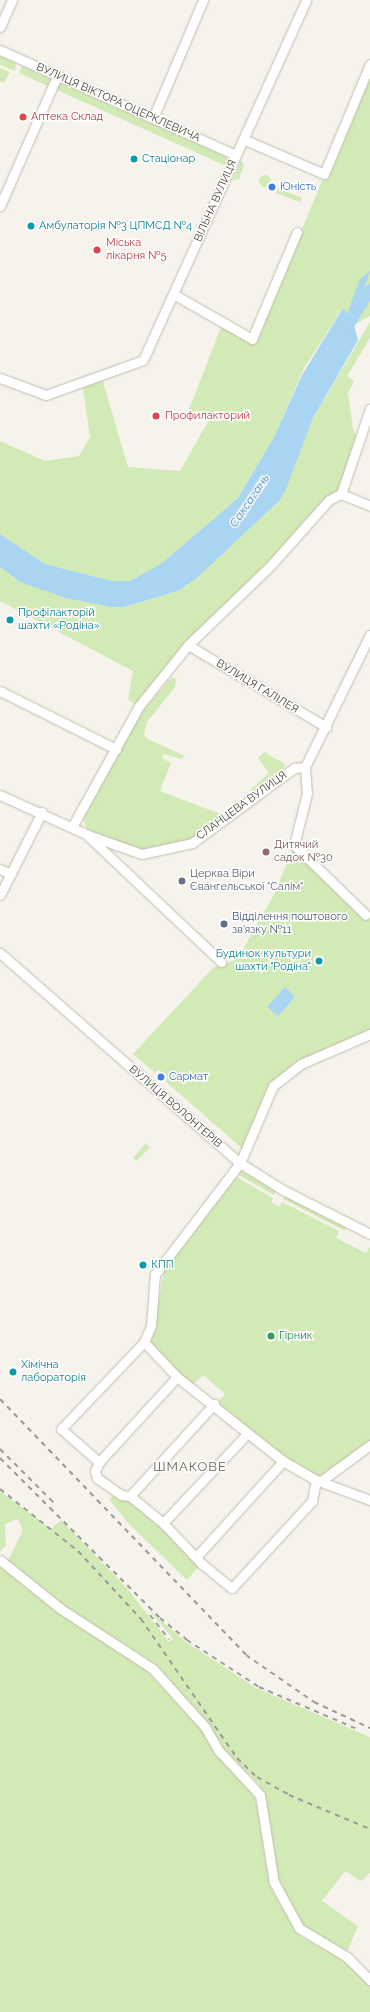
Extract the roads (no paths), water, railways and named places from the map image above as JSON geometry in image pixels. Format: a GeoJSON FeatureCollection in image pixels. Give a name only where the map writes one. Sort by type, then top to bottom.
{"type":"FeatureCollection","features":[{"type":"Feature","properties":{"kind":"street"},"geometry":{"type":"LineString","coordinates":[[0,27],[12,0]]}},
{"type":"Feature","properties":{"kind":"street"},"geometry":{"type":"LineString","coordinates":[[153,118],[203,0]]}},
{"type":"Feature","properties":{"kind":"street","name":"ВІЛЬНА ВУЛИЦЯ"},"geometry":{"type":"LineString","coordinates":[[0,378],[46,396],[143,360],[175,295],[306,0]]}},
{"type":"Feature","properties":{"kind":"street","name":"ВУЛИЦЯ ВІКТОРА ОЦЕРКЛЕВИЧА"},"geometry":{"type":"LineString","coordinates":[[0,50],[236,155]]}},
{"type":"Feature","properties":{"kind":"street"},"geometry":{"type":"LineString","coordinates":[[243,139],[324,174],[370,64]]}},
{"type":"Feature","properties":{"kind":"street"},"geometry":{"type":"LineString","coordinates":[[0,206],[57,76]]}},
{"type":"Feature","properties":{"kind":"street"},"geometry":{"type":"LineString","coordinates":[[175,295],[252,339],[297,232]]}},
{"type":"Feature","properties":{"kind":"street"},"geometry":{"type":"LineString","coordinates":[[72,827],[139,706],[188,645],[271,565],[330,500],[341,494],[370,410]]}},
{"type":"Feature","properties":{"kind":"street"},"geometry":{"type":"LineString","coordinates":[[341,494],[370,506]]}},
{"type":"Feature","properties":{"kind":"street"},"geometry":{"type":"LineString","coordinates":[[369,915],[294,844],[307,793],[304,767],[366,656],[370,635]]}},
{"type":"Feature","properties":{"kind":"street","name":"ВУЛИЦЯ ГАЛІЛЕЯ"},"geometry":{"type":"LineString","coordinates":[[188,645],[326,727]]}},
{"type":"Feature","properties":{"kind":"street"},"geometry":{"type":"LineString","coordinates":[[0,691],[116,750]]}},
{"type":"Feature","properties":{"kind":"street","name":"СЛАНЦЕВА ВУЛИЦЯ"},"geometry":{"type":"LineString","coordinates":[[0,795],[42,812],[88,835],[136,854],[174,850],[192,843],[294,768],[304,767]]}},
{"type":"Feature","properties":{"kind":"street"},"geometry":{"type":"LineString","coordinates":[[0,895],[42,812]]}},
{"type":"Feature","properties":{"kind":"street","name":"СЛАНЦЕВА ВУЛИЦЯ"},"geometry":{"type":"LineString","coordinates":[[88,835],[221,962]]}},
{"type":"Feature","properties":{"kind":"street"},"geometry":{"type":"LineString","coordinates":[[0,869],[11,874]]}},
{"type":"Feature","properties":{"kind":"street","name":"ВУЛИЦЯ ВОЛОНТЕРІВ"},"geometry":{"type":"LineString","coordinates":[[0,953],[240,1163],[283,1190],[370,1234]]}},
{"type":"Feature","properties":{"kind":"street"},"geometry":{"type":"LineString","coordinates":[[99,1462],[61,1429],[144,1342],[151,1326],[155,1274],[240,1163],[263,1104],[273,1086],[287,1072],[370,1034]]}},
{"type":"Feature","properties":{"kind":"street"},"geometry":{"type":"LineString","coordinates":[[144,1342],[177,1377],[214,1404],[248,1434],[283,1461],[319,1481],[370,1500]]}},
{"type":"Feature","properties":{"kind":"street"},"geometry":{"type":"LineString","coordinates":[[177,1377],[99,1462],[97,1478],[121,1495],[130,1496],[163,1523],[232,1588],[312,1501],[319,1481],[370,1445]]}},
{"type":"Feature","properties":{"kind":"street"},"geometry":{"type":"LineString","coordinates":[[130,1496],[214,1404]]}},
{"type":"Feature","properties":{"kind":"street"},"geometry":{"type":"LineString","coordinates":[[163,1523],[248,1434]]}},
{"type":"Feature","properties":{"kind":"street"},"geometry":{"type":"LineString","coordinates":[[197,1556],[283,1461]]}},
{"type":"Feature","properties":{"kind":"street"},"geometry":{"type":"LineString","coordinates":[[0,1560],[61,1609],[153,1669],[205,1727],[219,1751],[255,1786],[260,1795],[274,1882],[299,1928],[347,1956],[370,1980]]}},
{"type":"Feature","properties":{"kind":"water"},"geometry":{"type":"Polygon","coordinates":[[[370,271],[353,321],[358,340],[313,418],[286,489],[280,500],[197,578],[178,591],[124,607],[111,607],[66,598],[20,582],[0,567],[0,534],[45,564],[112,581],[130,581],[162,563],[238,498],[274,437],[302,375],[343,308],[347,314],[360,279],[370,271]]]}},
{"type":"Feature","properties":{"kind":"water"},"geometry":{"type":"Polygon","coordinates":[[[285,987],[295,997],[278,1016],[267,1007],[285,987]]]}},
{"type":"Feature","properties":{"kind":"waterway","name":"Саксагань"},"geometry":{"type":"LineString","coordinates":[[348,325],[370,289]]}},
{"type":"Feature","properties":{"kind":"railway"},"geometry":{"type":"LineString","coordinates":[[0,1399],[246,1655],[314,1702],[370,1728]]}},
{"type":"Feature","properties":{"kind":"railway"},"geometry":{"type":"LineString","coordinates":[[0,1449],[55,1504]]}},
{"type":"Feature","properties":{"kind":"railway"},"geometry":{"type":"LineString","coordinates":[[0,1458],[160,1618],[187,1640],[259,1687],[357,1729]]}},
{"type":"Feature","properties":{"kind":"railway"},"geometry":{"type":"LineString","coordinates":[[0,1489],[78,1551],[141,1619],[237,1758],[257,1777],[289,1795],[370,1829]]}},
{"type":"Feature","properties":{"kind":"railway"},"geometry":{"type":"LineString","coordinates":[[150,1615],[169,1639]]}},
{"type":"Feature","properties":{"kind":"place","name":"Аптека Склад"},"geometry":{"type":"Point","coordinates":[23,117]}},
{"type":"Feature","properties":{"kind":"place","name":"Стаціонар"},"geometry":{"type":"Point","coordinates":[134,159]}},
{"type":"Feature","properties":{"kind":"place","name":"Юність"},"geometry":{"type":"Point","coordinates":[272,187]}},
{"type":"Feature","properties":{"kind":"place","name":"Амбулаторія №3 ЦПМСД №4"},"geometry":{"type":"Point","coordinates":[31,226]}},
{"type":"Feature","properties":{"kind":"place","name":"Міська лікарня №5"},"geometry":{"type":"Point","coordinates":[97,250]}},
{"type":"Feature","properties":{"kind":"place","name":"Профилакторий"},"geometry":{"type":"Point","coordinates":[156,416]}},
{"type":"Feature","properties":{"kind":"place","name":"Профілакторій шахти «Родіна»"},"geometry":{"type":"Point","coordinates":[10,620]}},
{"type":"Feature","properties":{"kind":"place","name":"Дитячий садок №30"},"geometry":{"type":"Point","coordinates":[266,852]}},
{"type":"Feature","properties":{"kind":"place","name":"Церква Віри Євангельської \"Салім\""},"geometry":{"type":"Point","coordinates":[182,881]}},
{"type":"Feature","properties":{"kind":"place","name":"Відділення поштового зв'язку №11"},"geometry":{"type":"Point","coordinates":[224,924]}},
{"type":"Feature","properties":{"kind":"place","name":"Будинок культури шахти \"Родіна\""},"geometry":{"type":"Point","coordinates":[319,961]}},
{"type":"Feature","properties":{"kind":"place","name":"Сармат"},"geometry":{"type":"Point","coordinates":[161,1077]}},
{"type":"Feature","properties":{"kind":"place","name":"КПП"},"geometry":{"type":"Point","coordinates":[143,1265]}},
{"type":"Feature","properties":{"kind":"place","name":"Гірник"},"geometry":{"type":"Point","coordinates":[271,1336]}},
{"type":"Feature","properties":{"kind":"place","name":"Хімічна лабораторія"},"geometry":{"type":"Point","coordinates":[13,1372]}},
{"type":"Feature","properties":{"kind":"district","name":"ШМАКОВЕ"},"geometry":{"type":"Point","coordinates":[190,1467]}}]}
